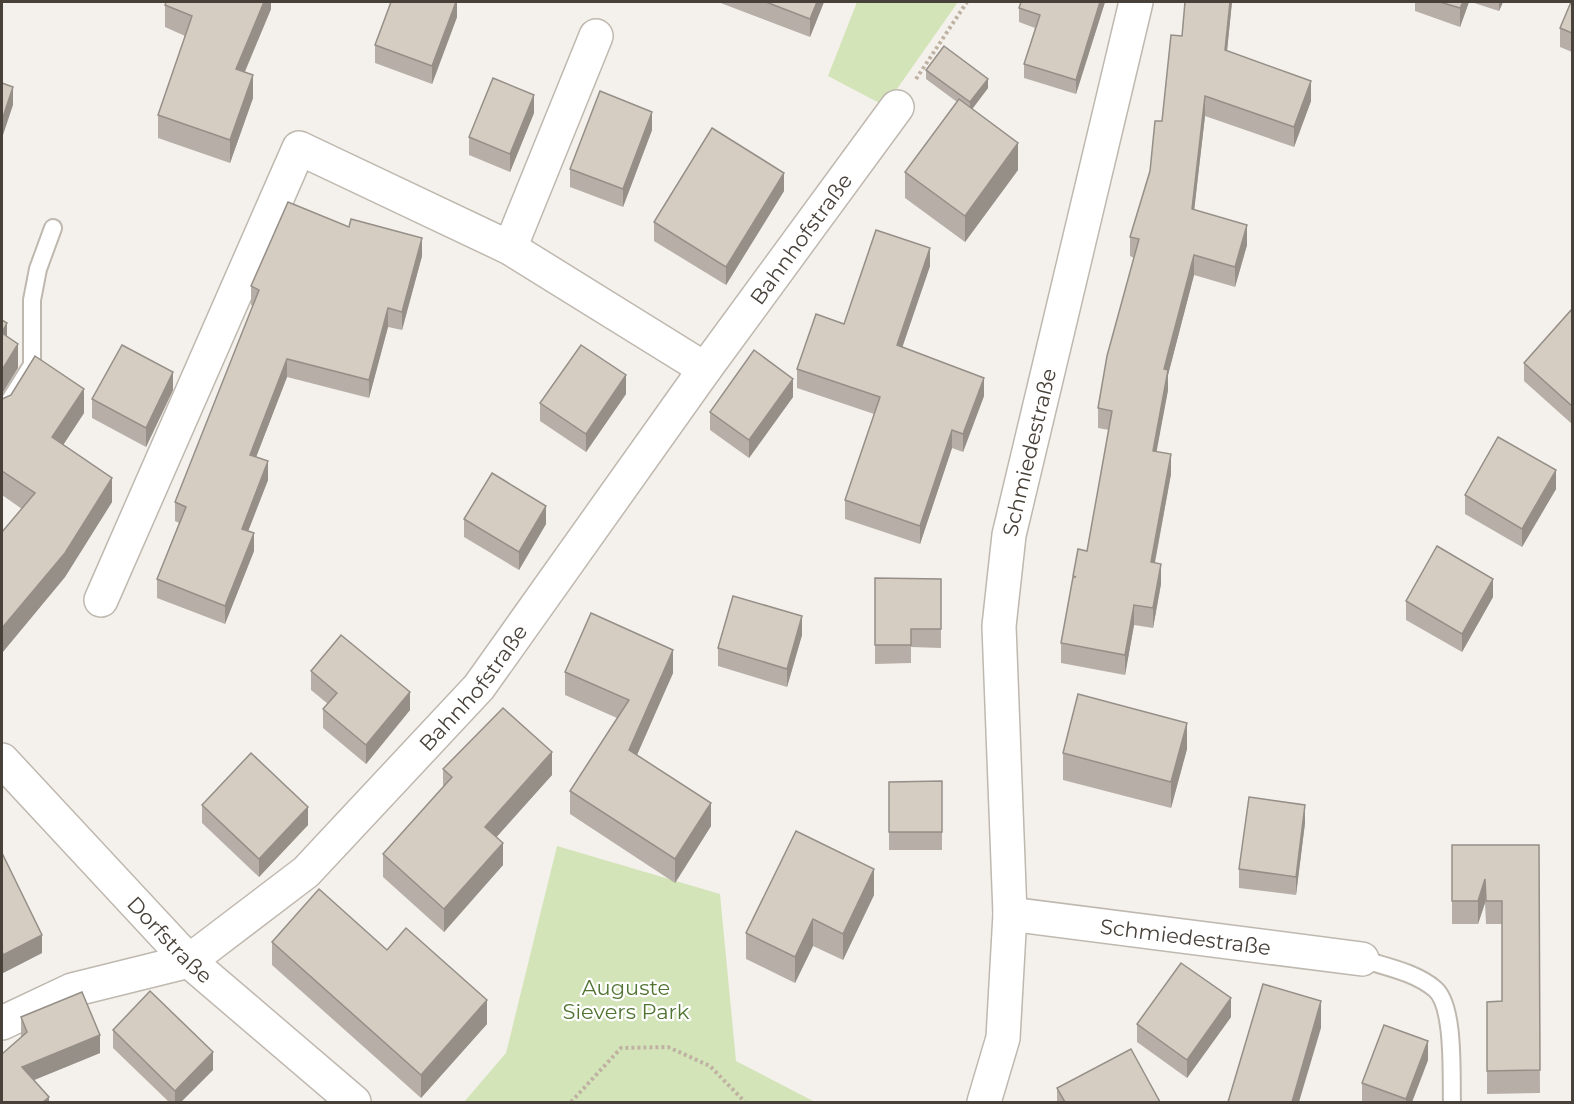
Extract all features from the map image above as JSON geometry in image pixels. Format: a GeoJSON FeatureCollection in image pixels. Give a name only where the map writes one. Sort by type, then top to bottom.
{"type":"FeatureCollection","features":[{"type":"Feature","properties":{"kind":"street","name":"Schmiedestraße"},"geometry":{"type":"LineString","coordinates":[[984,1102],[1003,1038],[1010,914],[999,626],[1008,535],[1136,2]]}},
{"type":"Feature","properties":{"kind":"street"},"geometry":{"type":"LineString","coordinates":[[510,248],[596,36]]}},
{"type":"Feature","properties":{"kind":"street","name":"Bahnhofstraße"},"geometry":{"type":"LineString","coordinates":[[189,961],[306,872],[479,687],[705,369],[897,107]]}},
{"type":"Feature","properties":{"kind":"street"},"geometry":{"type":"LineString","coordinates":[[100,600],[298,148],[510,248],[705,369]]}},
{"type":"Feature","properties":{"kind":"street","name":"Dorfstraße"},"geometry":{"type":"LineString","coordinates":[[2,760],[189,961],[354,1102]]}},
{"type":"Feature","properties":{"kind":"street","name":"Schmiedestraße"},"geometry":{"type":"LineString","coordinates":[[1010,914],[1362,959]]}},
{"type":"Feature","properties":{"kind":"street"},"geometry":{"type":"LineString","coordinates":[[2,1023],[72,990],[189,961]]}},
{"type":"Feature","properties":{"kind":"lane"},"geometry":{"type":"LineString","coordinates":[[2,413],[32,365],[32,300],[38,269],[52,228]]}},
{"type":"Feature","properties":{"kind":"lane"},"geometry":{"type":"LineString","coordinates":[[1362,959],[1420,979],[1437,990],[1447,1009],[1452,1102]]}},
{"type":"Feature","properties":{"kind":"path"},"geometry":{"type":"LineString","coordinates":[[897,107],[967,2]]}},
{"type":"Feature","properties":{"kind":"path"},"geometry":{"type":"LineString","coordinates":[[571,1102],[621,1048],[668,1047],[710,1066],[745,1102]]}},
{"type":"Feature","properties":{"kind":"green space"},"geometry":{"type":"Polygon","coordinates":[[[857,2],[958,2],[885,106],[828,76],[857,2]]]}},
{"type":"Feature","properties":{"kind":"green space","name":"Auguste Sievers Park"},"geometry":{"type":"Polygon","coordinates":[[[557,846],[720,894],[736,1061],[815,1102],[464,1102],[506,1053],[557,846]]]}},
{"type":"Feature","properties":{"kind":"building"},"geometry":{"type":"Polygon","coordinates":[[[166,2],[264,2],[236,69],[253,75],[230,140],[158,115],[192,16],[165,5],[166,2]]]}},
{"type":"Feature","properties":{"kind":"building"},"geometry":{"type":"Polygon","coordinates":[[[391,2],[456,2],[432,66],[375,45],[391,2]]]}},
{"type":"Feature","properties":{"kind":"building"},"geometry":{"type":"Polygon","coordinates":[[[766,2],[817,2],[810,19],[766,2]]]}},
{"type":"Feature","properties":{"kind":"building"},"geometry":{"type":"Polygon","coordinates":[[[1021,2],[1100,2],[1076,80],[1024,64],[1040,15],[1019,8],[1021,2]]]}},
{"type":"Feature","properties":{"kind":"building"},"geometry":{"type":"Polygon","coordinates":[[[1185,2],[1230,2],[1225,50],[1311,81],[1294,127],[1205,96],[1192,209],[1247,225],[1235,267],[1194,255],[1164,369],[1168,370],[1153,451],[1171,454],[1151,562],[1161,564],[1153,608],[1134,605],[1125,655],[1061,643],[1073,577],[1076,577],[1073,576],[1078,549],[1087,551],[1112,411],[1098,408],[1107,356],[1139,239],[1130,237],[1150,171],[1155,121],[1162,121],[1171,35],[1182,36],[1185,2]]]}},
{"type":"Feature","properties":{"kind":"building"},"geometry":{"type":"Polygon","coordinates":[[[1440,2],[1463,2],[1460,8],[1440,2]]]}},
{"type":"Feature","properties":{"kind":"building"},"geometry":{"type":"Polygon","coordinates":[[[1572,2],[1572,33],[1560,28],[1572,2]]]}},
{"type":"Feature","properties":{"kind":"building"},"geometry":{"type":"Polygon","coordinates":[[[944,46],[988,79],[970,102],[926,70],[944,46]]]}},
{"type":"Feature","properties":{"kind":"building"},"geometry":{"type":"Polygon","coordinates":[[[493,78],[534,95],[510,154],[469,137],[493,78]]]}},
{"type":"Feature","properties":{"kind":"building"},"geometry":{"type":"Polygon","coordinates":[[[2,83],[13,87],[2,120],[2,83]]]}},
{"type":"Feature","properties":{"kind":"building"},"geometry":{"type":"Polygon","coordinates":[[[600,91],[652,112],[623,189],[570,169],[600,91]]]}},
{"type":"Feature","properties":{"kind":"building"},"geometry":{"type":"Polygon","coordinates":[[[959,99],[1018,143],[965,216],[905,172],[959,99]]]}},
{"type":"Feature","properties":{"kind":"building"},"geometry":{"type":"Polygon","coordinates":[[[712,128],[784,173],[726,267],[654,222],[712,128]]]}},
{"type":"Feature","properties":{"kind":"building"},"geometry":{"type":"Polygon","coordinates":[[[288,202],[349,227],[351,219],[422,238],[402,312],[388,308],[369,380],[287,359],[250,455],[268,461],[242,529],[254,533],[225,606],[157,579],[186,507],[175,502],[259,290],[251,286],[288,202]]]}},
{"type":"Feature","properties":{"kind":"building"},"geometry":{"type":"Polygon","coordinates":[[[876,230],[930,248],[897,345],[984,378],[963,434],[952,430],[920,526],[845,500],[880,397],[797,369],[816,314],[844,324],[876,230]]]}},
{"type":"Feature","properties":{"kind":"building"},"geometry":{"type":"Polygon","coordinates":[[[1572,309],[1572,406],[1524,363],[1572,309]]]}},
{"type":"Feature","properties":{"kind":"building"},"geometry":{"type":"Polygon","coordinates":[[[2,320],[7,323],[2,332],[2,320]]]}},
{"type":"Feature","properties":{"kind":"building"},"geometry":{"type":"Polygon","coordinates":[[[2,333],[18,344],[2,370],[2,333]]]}},
{"type":"Feature","properties":{"kind":"building"},"geometry":{"type":"Polygon","coordinates":[[[122,345],[173,372],[146,428],[92,399],[122,345]]]}},
{"type":"Feature","properties":{"kind":"building"},"geometry":{"type":"Polygon","coordinates":[[[581,345],[626,375],[586,434],[540,403],[581,345]]]}},
{"type":"Feature","properties":{"kind":"building"},"geometry":{"type":"Polygon","coordinates":[[[754,350],[793,379],[749,440],[710,412],[754,350]]]}},
{"type":"Feature","properties":{"kind":"building"},"geometry":{"type":"Polygon","coordinates":[[[35,356],[84,389],[52,437],[112,478],[65,553],[2,628],[2,532],[35,493],[2,471],[2,399],[11,395],[35,356]]]}},
{"type":"Feature","properties":{"kind":"building"},"geometry":{"type":"Polygon","coordinates":[[[1498,437],[1556,470],[1522,529],[1465,495],[1498,437]]]}},
{"type":"Feature","properties":{"kind":"building"},"geometry":{"type":"Polygon","coordinates":[[[492,473],[546,506],[519,552],[464,519],[492,473]]]}},
{"type":"Feature","properties":{"kind":"building"},"geometry":{"type":"Polygon","coordinates":[[[1437,546],[1493,579],[1462,634],[1406,601],[1437,546]]]}},
{"type":"Feature","properties":{"kind":"building"},"geometry":{"type":"Polygon","coordinates":[[[875,578],[941,579],[941,629],[911,629],[911,645],[875,645],[875,578]]]}},
{"type":"Feature","properties":{"kind":"building"},"geometry":{"type":"Polygon","coordinates":[[[733,596],[802,616],[787,669],[718,648],[733,596]]]}},
{"type":"Feature","properties":{"kind":"building"},"geometry":{"type":"Polygon","coordinates":[[[591,613],[673,650],[629,750],[711,803],[675,859],[570,791],[629,700],[565,672],[591,613]]]}},
{"type":"Feature","properties":{"kind":"building"},"geometry":{"type":"Polygon","coordinates":[[[341,635],[410,692],[366,745],[323,709],[337,693],[311,671],[341,635]]]}},
{"type":"Feature","properties":{"kind":"building"},"geometry":{"type":"Polygon","coordinates":[[[1078,694],[1187,723],[1171,782],[1063,753],[1078,694]]]}},
{"type":"Feature","properties":{"kind":"building"},"geometry":{"type":"Polygon","coordinates":[[[503,708],[552,752],[485,827],[503,843],[444,909],[383,854],[452,777],[443,769],[503,708]]]}},
{"type":"Feature","properties":{"kind":"building"},"geometry":{"type":"Polygon","coordinates":[[[251,753],[308,807],[259,859],[202,805],[251,753]]]}},
{"type":"Feature","properties":{"kind":"building"},"geometry":{"type":"Polygon","coordinates":[[[942,781],[942,832],[889,832],[889,782],[942,781]]]}},
{"type":"Feature","properties":{"kind":"building"},"geometry":{"type":"Polygon","coordinates":[[[1249,797],[1305,805],[1296,877],[1239,869],[1249,797]]]}},
{"type":"Feature","properties":{"kind":"building"},"geometry":{"type":"Polygon","coordinates":[[[796,831],[874,869],[843,934],[813,919],[795,957],[746,933],[796,831]]]}},
{"type":"Feature","properties":{"kind":"building"},"geometry":{"type":"Polygon","coordinates":[[[1452,845],[1539,845],[1540,1070],[1487,1071],[1487,1002],[1502,1001],[1502,901],[1486,901],[1485,879],[1478,901],[1452,901],[1452,845]]]}},
{"type":"Feature","properties":{"kind":"building"},"geometry":{"type":"Polygon","coordinates":[[[2,853],[42,935],[3,955],[2,951],[2,853]]]}},
{"type":"Feature","properties":{"kind":"building"},"geometry":{"type":"Polygon","coordinates":[[[319,889],[387,950],[406,928],[487,1000],[421,1075],[272,942],[319,889]]]}},
{"type":"Feature","properties":{"kind":"building"},"geometry":{"type":"Polygon","coordinates":[[[1181,963],[1231,998],[1187,1060],[1137,1024],[1181,963]]]}},
{"type":"Feature","properties":{"kind":"building"},"geometry":{"type":"Polygon","coordinates":[[[1263,984],[1321,1001],[1292,1102],[1228,1102],[1263,984]]]}},
{"type":"Feature","properties":{"kind":"building"},"geometry":{"type":"Polygon","coordinates":[[[150,991],[213,1052],[175,1091],[113,1030],[150,991]]]}},
{"type":"Feature","properties":{"kind":"building"},"geometry":{"type":"Polygon","coordinates":[[[82,992],[100,1035],[22,1067],[49,1097],[43,1102],[2,1102],[2,1054],[27,1032],[21,1017],[82,992]]]}},
{"type":"Feature","properties":{"kind":"building"},"geometry":{"type":"Polygon","coordinates":[[[1384,1025],[1428,1041],[1406,1099],[1362,1083],[1384,1025]]]}},
{"type":"Feature","properties":{"kind":"building"},"geometry":{"type":"Polygon","coordinates":[[[1131,1049],[1160,1102],[1065,1102],[1057,1088],[1131,1049]]]}}]}
